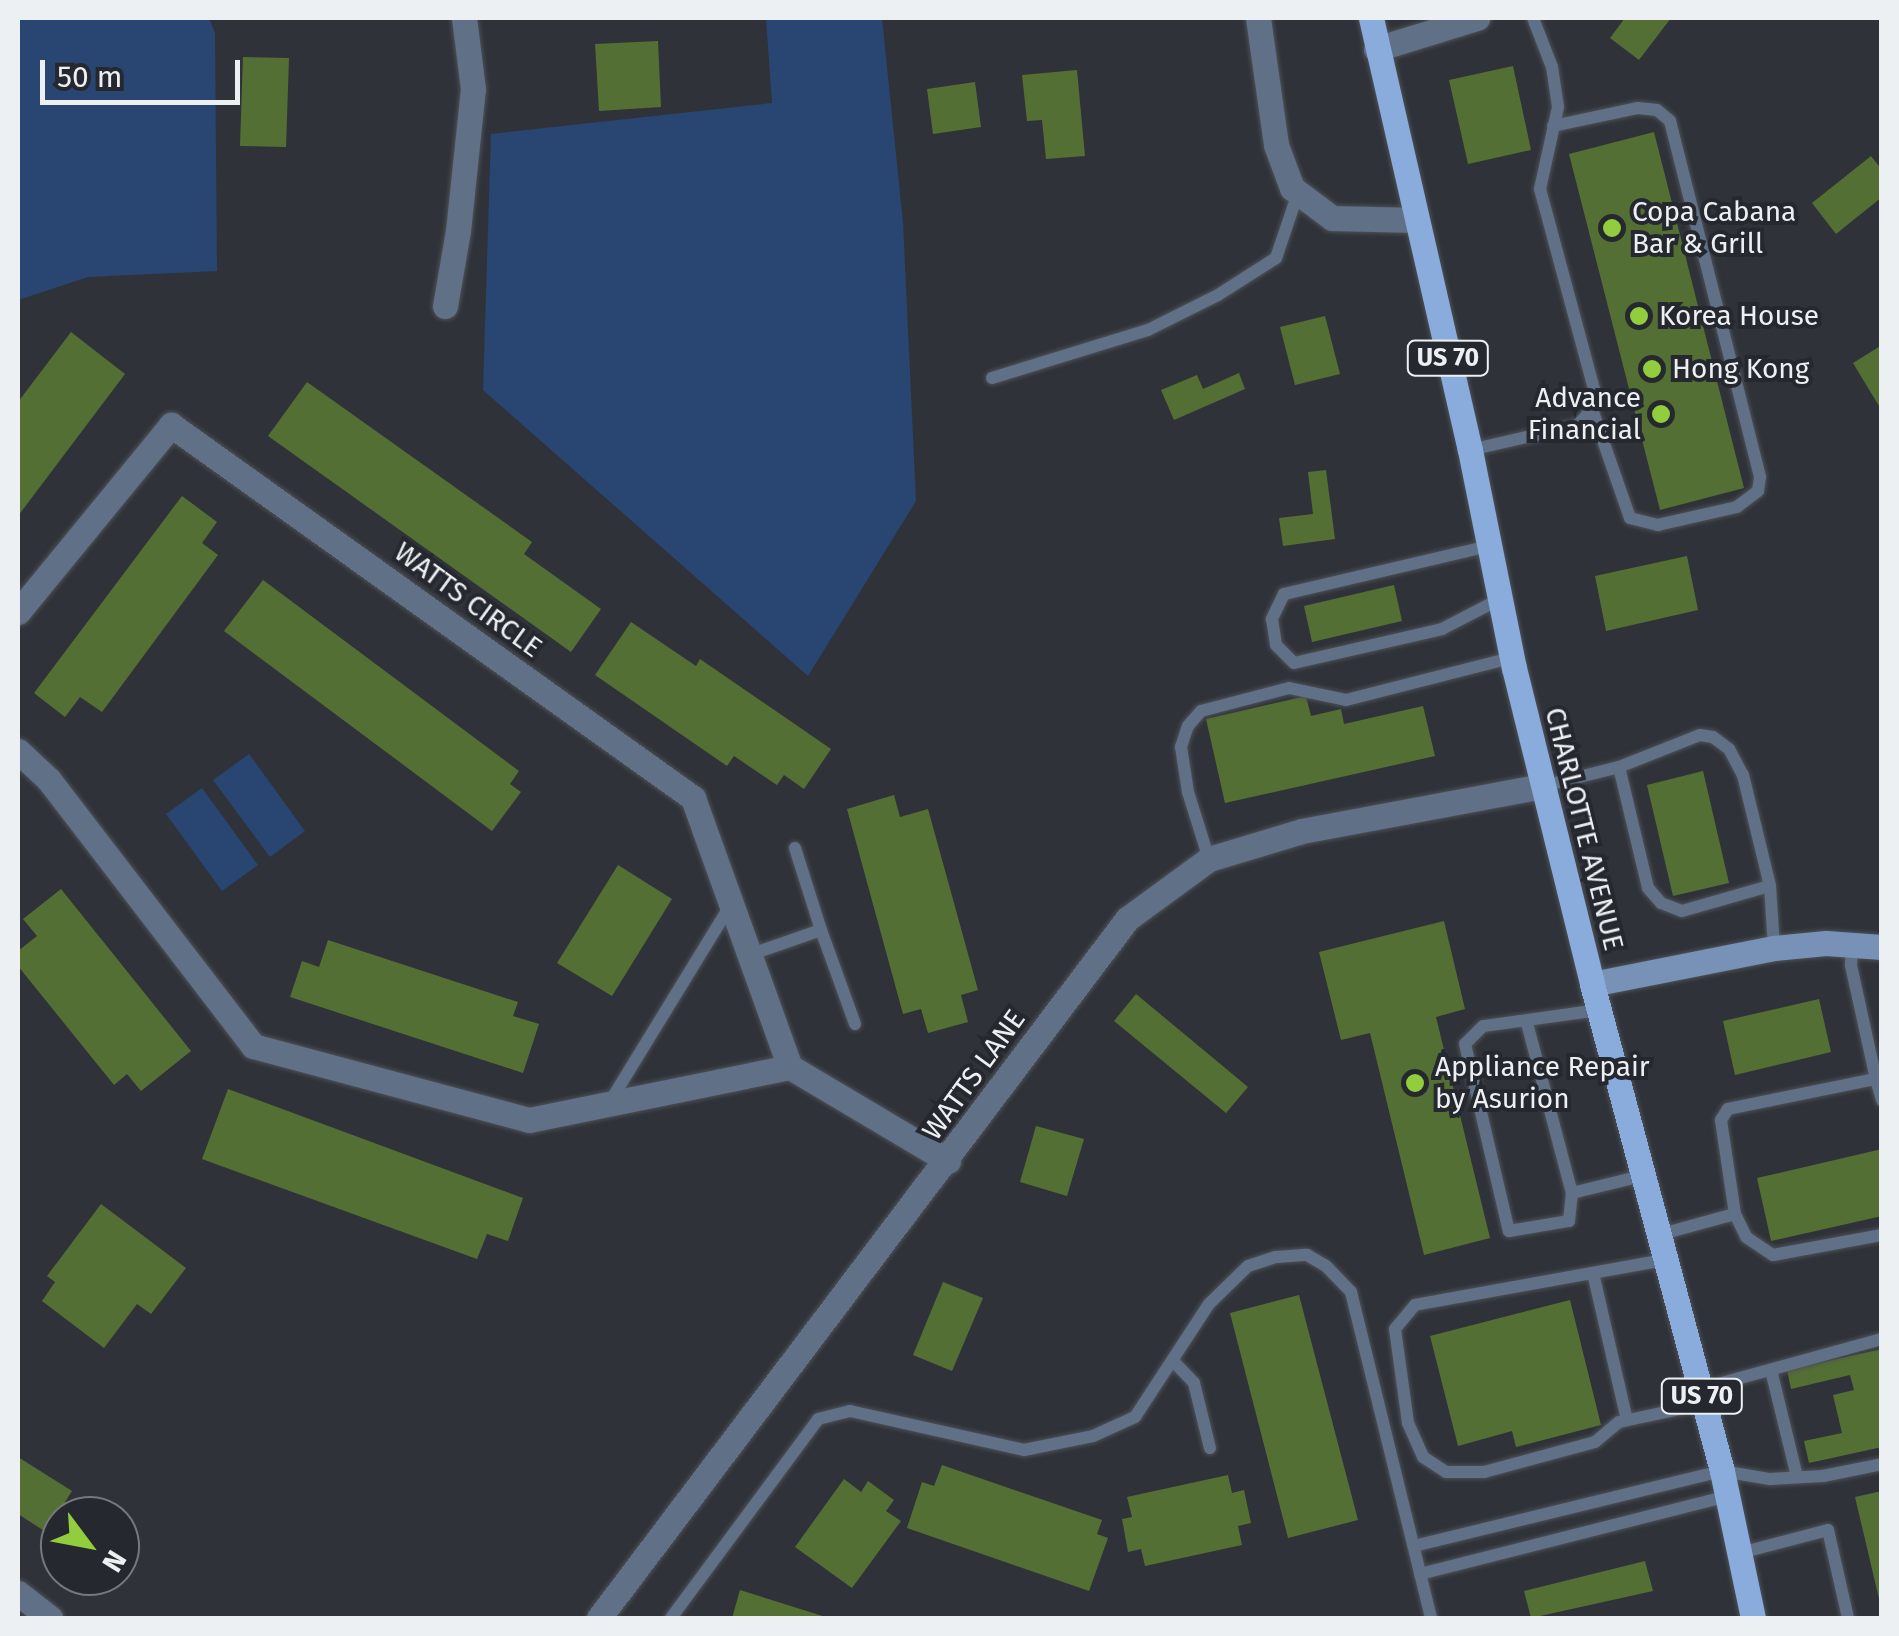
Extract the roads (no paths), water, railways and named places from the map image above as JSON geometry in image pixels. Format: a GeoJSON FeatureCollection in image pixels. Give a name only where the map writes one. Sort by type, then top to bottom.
{"type":"FeatureCollection","features":[{"type":"Feature","properties":{"kind":"main road","name":"US 70"},"geometry":{"type":"LineString","coordinates":[[1370,18],[1376,49]]}},
{"type":"Feature","properties":{"kind":"main road","name":"CHARLOTTE AVENUE"},"geometry":{"type":"LineString","coordinates":[[1376,49],[1470,450],[1512,658],[1592,984],[1725,1484],[1753,1618]]}},
{"type":"Feature","properties":{"kind":"street"},"geometry":{"type":"LineString","coordinates":[[445,306],[474,88],[464,18]]}},
{"type":"Feature","properties":{"kind":"street"},"geometry":{"type":"LineString","coordinates":[[1258,18],[1276,145],[1292,188],[1332,218],[1416,220]]}},
{"type":"Feature","properties":{"kind":"street"},"geometry":{"type":"LineString","coordinates":[[1376,49],[1477,18]]}},
{"type":"Feature","properties":{"kind":"street","name":"WATTS CIRCLE"},"geometry":{"type":"LineString","coordinates":[[18,612],[172,425],[694,798],[790,1067]]}},
{"type":"Feature","properties":{"kind":"street"},"geometry":{"type":"LineString","coordinates":[[18,751],[49,780],[253,1046],[529,1120],[790,1067],[948,1161]]}},
{"type":"Feature","properties":{"kind":"street","name":"WATTS LANE"},"geometry":{"type":"LineString","coordinates":[[599,1618],[948,1161],[1127,919],[1209,860],[1302,830],[1544,786]]}},
{"type":"Feature","properties":{"kind":"street"},"geometry":{"type":"LineString","coordinates":[[1592,984],[1774,948],[1882,946]]}},
{"type":"Feature","properties":{"kind":"street"},"geometry":{"type":"LineString","coordinates":[[18,1592],[50,1618]]}},
{"type":"Feature","properties":{"kind":"lane"},"geometry":{"type":"LineString","coordinates":[[1533,18],[1552,67],[1558,107],[1553,126],[1540,189],[1594,389],[1592,409],[1630,518],[1658,525],[1738,507],[1758,491],[1760,477],[1670,120],[1658,110],[1638,108],[1553,126]]}},
{"type":"Feature","properties":{"kind":"lane"},"geometry":{"type":"LineString","coordinates":[[992,378],[1148,330],[1218,295],[1276,258],[1298,192]]}},
{"type":"Feature","properties":{"kind":"lane"},"geometry":{"type":"LineString","coordinates":[[1470,450],[1578,424],[1592,409]]}},
{"type":"Feature","properties":{"kind":"lane"},"geometry":{"type":"LineString","coordinates":[[1489,546],[1284,594],[1272,618],[1276,645],[1294,663],[1442,629],[1500,599]]}},
{"type":"Feature","properties":{"kind":"lane"},"geometry":{"type":"LineString","coordinates":[[1209,860],[1188,792],[1181,747],[1188,726],[1201,712],[1290,688],[1346,700],[1512,658]]}},
{"type":"Feature","properties":{"kind":"lane"},"geometry":{"type":"LineString","coordinates":[[1544,786],[1619,767],[1700,736],[1713,737],[1729,749],[1744,775],[1770,886],[1774,948]]}},
{"type":"Feature","properties":{"kind":"lane"},"geometry":{"type":"LineString","coordinates":[[1619,767],[1648,888],[1661,903],[1682,911],[1770,886]]}},
{"type":"Feature","properties":{"kind":"lane"},"geometry":{"type":"LineString","coordinates":[[795,848],[855,1024]]}},
{"type":"Feature","properties":{"kind":"lane"},"geometry":{"type":"LineString","coordinates":[[607,1107],[733,902]]}},
{"type":"Feature","properties":{"kind":"lane"},"geometry":{"type":"LineString","coordinates":[[752,954],[822,930]]}},
{"type":"Feature","properties":{"kind":"lane"},"geometry":{"type":"LineString","coordinates":[[1852,944],[1851,966],[1882,1100]]}},
{"type":"Feature","properties":{"kind":"lane"},"geometry":{"type":"LineString","coordinates":[[1527,1023],[1572,1192],[1570,1221],[1509,1231],[1465,1044],[1483,1026],[1527,1023],[1599,1010]]}},
{"type":"Feature","properties":{"kind":"lane"},"geometry":{"type":"LineString","coordinates":[[1876,1079],[1728,1109],[1721,1120],[1735,1214],[1756,1248],[1773,1255],[1882,1235]]}},
{"type":"Feature","properties":{"kind":"lane"},"geometry":{"type":"LineString","coordinates":[[1572,1192],[1642,1176]]}},
{"type":"Feature","properties":{"kind":"lane"},"geometry":{"type":"LineString","coordinates":[[1735,1214],[1593,1272],[1415,1305],[1395,1329],[1408,1423],[1423,1457],[1446,1472],[1484,1472],[1595,1442],[1627,1420],[1771,1370],[1882,1340]]}},
{"type":"Feature","properties":{"kind":"lane"},"geometry":{"type":"LineString","coordinates":[[672,1618],[818,1418],[850,1411],[1024,1450],[1092,1436],[1134,1417],[1209,1304],[1248,1266],[1276,1257],[1307,1256],[1326,1266],[1351,1292],[1430,1618]]}},
{"type":"Feature","properties":{"kind":"lane"},"geometry":{"type":"LineString","coordinates":[[1593,1272],[1627,1420]]}},
{"type":"Feature","properties":{"kind":"lane"},"geometry":{"type":"LineString","coordinates":[[1174,1362],[1194,1382],[1210,1448]]}},
{"type":"Feature","properties":{"kind":"lane"},"geometry":{"type":"LineString","coordinates":[[1771,1370],[1797,1477]]}},
{"type":"Feature","properties":{"kind":"lane"},"geometry":{"type":"LineString","coordinates":[[1414,1546],[1725,1484],[1882,1464]]}},
{"type":"Feature","properties":{"kind":"lane"},"geometry":{"type":"LineString","coordinates":[[1420,1574],[1725,1484]]}},
{"type":"Feature","properties":{"kind":"lane"},"geometry":{"type":"LineString","coordinates":[[1740,1552],[1828,1530],[1848,1618]]}},
{"type":"Feature","properties":{"kind":"place","name":"Copa Cabana Bar & Grill"},"geometry":{"type":"Point","coordinates":[1612,228]}},
{"type":"Feature","properties":{"kind":"place","name":"Korea House"},"geometry":{"type":"Point","coordinates":[1639,316]}},
{"type":"Feature","properties":{"kind":"place","name":"Hong Kong"},"geometry":{"type":"Point","coordinates":[1652,369]}},
{"type":"Feature","properties":{"kind":"place","name":"Advance Financial"},"geometry":{"type":"Point","coordinates":[1661,414]}},
{"type":"Feature","properties":{"kind":"place","name":"Appliance Repair by Asurion"},"geometry":{"type":"Point","coordinates":[1415,1083]}}]}
